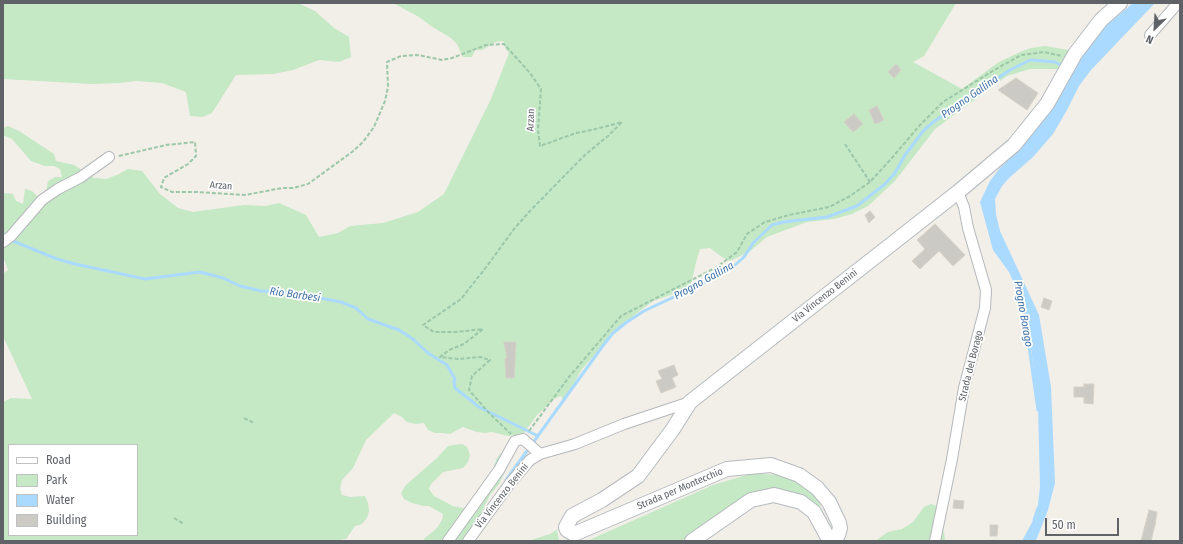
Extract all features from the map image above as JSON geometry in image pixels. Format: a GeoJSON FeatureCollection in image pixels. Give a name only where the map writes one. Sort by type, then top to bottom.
{"type":"FeatureCollection","features":[{"type":"Feature","properties":{"kind":"street","name":"Via Vincenzo Benini"},"geometry":{"type":"LineString","coordinates":[[468,541],[511,482],[538,452],[575,444],[624,424],[690,402],[958,192],[1014,145],[1047,104],[1069,65],[1101,20],[1120,3]]}},
{"type":"Feature","properties":{"kind":"street"},"geometry":{"type":"LineString","coordinates":[[1150,35],[1178,3]]}},
{"type":"Feature","properties":{"kind":"street"},"geometry":{"type":"LineString","coordinates":[[3,242],[11,236],[42,200],[81,177],[107,158]]}},
{"type":"Feature","properties":{"kind":"street","name":"Strada del Borago"},"geometry":{"type":"LineString","coordinates":[[935,541],[952,459],[964,388],[985,308],[986,290],[968,228],[964,206],[958,192]]}},
{"type":"Feature","properties":{"kind":"street","name":"Strada per Montecchio"},"geometry":{"type":"LineString","coordinates":[[690,402],[673,429],[638,476],[602,500],[572,516],[566,527],[567,530],[574,534],[727,469],[771,465],[799,475],[816,488],[829,502],[840,528],[838,535],[831,537],[827,536],[814,512],[801,502],[774,495],[751,500],[692,541]]}},
{"type":"Feature","properties":{"kind":"street","name":"Via Vincenzo Benini"},"geometry":{"type":"LineString","coordinates":[[448,541],[499,470],[515,441],[520,440]]}},
{"type":"Feature","properties":{"kind":"street"},"geometry":{"type":"LineString","coordinates":[[520,440],[538,452]]}},
{"type":"Feature","properties":{"kind":"path","name":"Arzan"},"geometry":{"type":"LineString","coordinates":[[107,158],[166,145],[195,142],[196,156],[188,164],[164,178],[161,187],[172,192],[245,195],[282,188],[293,188],[308,184],[352,152],[363,142],[374,127],[385,101],[388,87],[387,62],[401,56],[418,55],[442,60],[452,58],[486,45],[504,44],[530,73],[541,89],[538,130],[540,146],[576,133],[622,122],[575,165],[529,212],[514,229],[461,299],[423,325],[434,332],[456,332],[483,329],[464,344],[449,350],[440,356],[458,359],[480,357],[490,360],[472,376],[469,390],[489,413],[520,440]]}},
{"type":"Feature","properties":{"kind":"path"},"geometry":{"type":"LineString","coordinates":[[520,440],[569,377],[620,316],[717,267],[737,252],[747,234],[765,222],[829,207],[850,196],[870,182],[943,102],[1021,55],[1044,52],[1069,65]]}},
{"type":"Feature","properties":{"kind":"path"},"geometry":{"type":"LineString","coordinates":[[845,144],[870,182]]}},
{"type":"Feature","properties":{"kind":"path"},"geometry":{"type":"LineString","coordinates":[[244,418],[254,423]]}},
{"type":"Feature","properties":{"kind":"path"},"geometry":{"type":"LineString","coordinates":[[174,518],[184,524]]}},
{"type":"Feature","properties":{"kind":"green space"},"geometry":{"type":"Polygon","coordinates":[[[3,3],[298,3],[315,11],[334,28],[349,37],[351,57],[339,62],[319,60],[293,70],[273,74],[236,75],[212,113],[202,117],[190,116],[186,92],[162,83],[136,81],[92,84],[3,79],[3,3]]]}},
{"type":"Feature","properties":{"kind":"green space"},"geometry":{"type":"Polygon","coordinates":[[[393,3],[956,3],[924,56],[913,62],[962,89],[999,62],[1020,52],[1031,48],[1045,46],[1069,50],[1060,69],[1030,69],[1007,76],[935,129],[895,181],[868,206],[852,214],[834,219],[807,222],[767,237],[749,252],[730,261],[710,248],[700,249],[689,287],[653,301],[637,313],[611,337],[582,369],[564,401],[561,396],[554,399],[537,415],[523,434],[508,436],[492,432],[477,432],[463,427],[450,434],[435,433],[428,430],[424,423],[416,424],[407,422],[402,417],[394,413],[366,440],[353,468],[342,480],[340,488],[342,495],[350,497],[365,496],[369,511],[367,518],[362,524],[355,526],[346,539],[333,541],[3,541],[3,402],[11,398],[32,399],[3,336],[3,274],[8,270],[3,256],[3,194],[13,194],[16,201],[23,204],[25,189],[32,191],[38,197],[45,197],[48,181],[55,177],[62,177],[60,169],[54,166],[45,166],[31,161],[12,139],[3,135],[3,128],[8,126],[19,131],[54,154],[56,161],[74,165],[94,178],[106,179],[128,169],[142,171],[160,194],[178,208],[193,212],[244,205],[266,206],[279,203],[306,215],[319,237],[338,233],[350,226],[383,223],[418,212],[444,194],[491,99],[509,53],[505,48],[503,41],[496,42],[482,50],[475,50],[472,57],[463,57],[457,44],[451,38],[419,17],[393,3]]]}},
{"type":"Feature","properties":{"kind":"green space"},"geometry":{"type":"Polygon","coordinates":[[[462,444],[467,447],[470,455],[468,462],[463,468],[443,472],[431,484],[429,489],[434,496],[453,506],[467,509],[474,501],[483,483],[491,474],[497,458],[502,452],[505,465],[504,474],[499,484],[490,495],[467,541],[423,541],[437,528],[442,520],[443,514],[429,506],[412,503],[404,499],[401,493],[406,485],[437,458],[448,446],[462,444]]]}},
{"type":"Feature","properties":{"kind":"green space"},"geometry":{"type":"Polygon","coordinates":[[[750,474],[792,476],[820,495],[820,511],[806,497],[729,509],[682,541],[587,541],[713,485],[750,474]]]}},
{"type":"Feature","properties":{"kind":"green space"},"geometry":{"type":"Polygon","coordinates":[[[931,504],[939,507],[937,525],[944,532],[945,541],[875,541],[888,532],[902,529],[913,522],[924,507],[931,504]]]}},
{"type":"Feature","properties":{"kind":"green space"},"geometry":{"type":"Polygon","coordinates":[[[560,528],[557,531],[559,541],[528,541],[550,534],[560,528]]]}},
{"type":"Feature","properties":{"kind":"water"},"geometry":{"type":"Polygon","coordinates":[[[1133,3],[1155,3],[1091,70],[1079,86],[1053,134],[1033,157],[1009,178],[1002,186],[995,199],[996,215],[1000,231],[1039,315],[1051,387],[1055,483],[1048,510],[1037,538],[1035,541],[1022,541],[1037,513],[1040,487],[1038,406],[1029,332],[1019,294],[1009,272],[993,250],[980,202],[990,181],[999,169],[1023,145],[1035,129],[1077,58],[1101,30],[1133,3]]]}},
{"type":"Feature","properties":{"kind":"building"},"geometry":{"type":"Polygon","coordinates":[[[896,64],[901,70],[894,78],[888,72],[896,64]]]}},
{"type":"Feature","properties":{"kind":"building"},"geometry":{"type":"Polygon","coordinates":[[[1016,78],[1038,93],[1027,110],[998,90],[1016,78]]]}},
{"type":"Feature","properties":{"kind":"building"},"geometry":{"type":"Polygon","coordinates":[[[877,106],[884,120],[875,124],[869,110],[877,106]]]}},
{"type":"Feature","properties":{"kind":"building"},"geometry":{"type":"Polygon","coordinates":[[[854,114],[863,124],[853,132],[844,122],[854,114]]]}},
{"type":"Feature","properties":{"kind":"building"},"geometry":{"type":"Polygon","coordinates":[[[870,211],[875,217],[869,223],[865,215],[870,211]]]}},
{"type":"Feature","properties":{"kind":"building"},"geometry":{"type":"Polygon","coordinates":[[[935,224],[965,255],[953,266],[939,251],[920,269],[912,261],[925,249],[917,240],[935,224]]]}},
{"type":"Feature","properties":{"kind":"building"},"geometry":{"type":"Polygon","coordinates":[[[1044,298],[1052,301],[1049,310],[1041,307],[1044,298]]]}},
{"type":"Feature","properties":{"kind":"building"},"geometry":{"type":"Polygon","coordinates":[[[504,342],[516,342],[514,378],[506,378],[505,359],[507,358],[504,342]]]}},
{"type":"Feature","properties":{"kind":"building"},"geometry":{"type":"Polygon","coordinates":[[[674,365],[678,375],[672,378],[676,387],[661,393],[656,381],[662,379],[658,371],[674,365]]]}},
{"type":"Feature","properties":{"kind":"building"},"geometry":{"type":"Polygon","coordinates":[[[1084,384],[1094,384],[1093,404],[1084,403],[1084,397],[1074,397],[1074,387],[1084,387],[1084,384]]]}},
{"type":"Feature","properties":{"kind":"building"},"geometry":{"type":"Polygon","coordinates":[[[954,500],[964,501],[963,509],[953,508],[954,500]]]}},
{"type":"Feature","properties":{"kind":"building"},"geometry":{"type":"Polygon","coordinates":[[[1149,510],[1157,512],[1151,541],[1141,541],[1149,510]]]}},
{"type":"Feature","properties":{"kind":"building"},"geometry":{"type":"Polygon","coordinates":[[[990,525],[998,525],[997,536],[990,536],[990,525]]]}},
{"type":"Feature","properties":{"kind":"waterway","name":"Progno Gallina"},"geometry":{"type":"LineString","coordinates":[[506,480],[602,347],[613,333],[627,322],[644,311],[716,277],[734,266],[744,257],[754,242],[772,225],[783,222],[827,217],[857,206],[885,184],[895,173],[905,155],[924,130],[936,120],[1010,70],[1030,60],[1055,62],[1063,66]]}},
{"type":"Feature","properties":{"kind":"waterway","name":"Rio Barbesi"},"geometry":{"type":"LineString","coordinates":[[13,241],[57,259],[145,279],[200,272],[223,278],[240,286],[261,291],[289,292],[341,302],[356,308],[368,319],[399,330],[413,339],[428,353],[447,365],[455,379],[455,388],[479,407],[538,436]]}},
{"type":"Feature","properties":{"kind":"waterway","name":"Progno Borago"},"geometry":{"type":"LineString","coordinates":[[1025,318],[1038,410]]}},
{"type":"Feature","properties":{"kind":"waterway","name":"Progno Borago"},"geometry":{"type":"LineString","coordinates":[[1034,520],[1038,508]]}}]}
